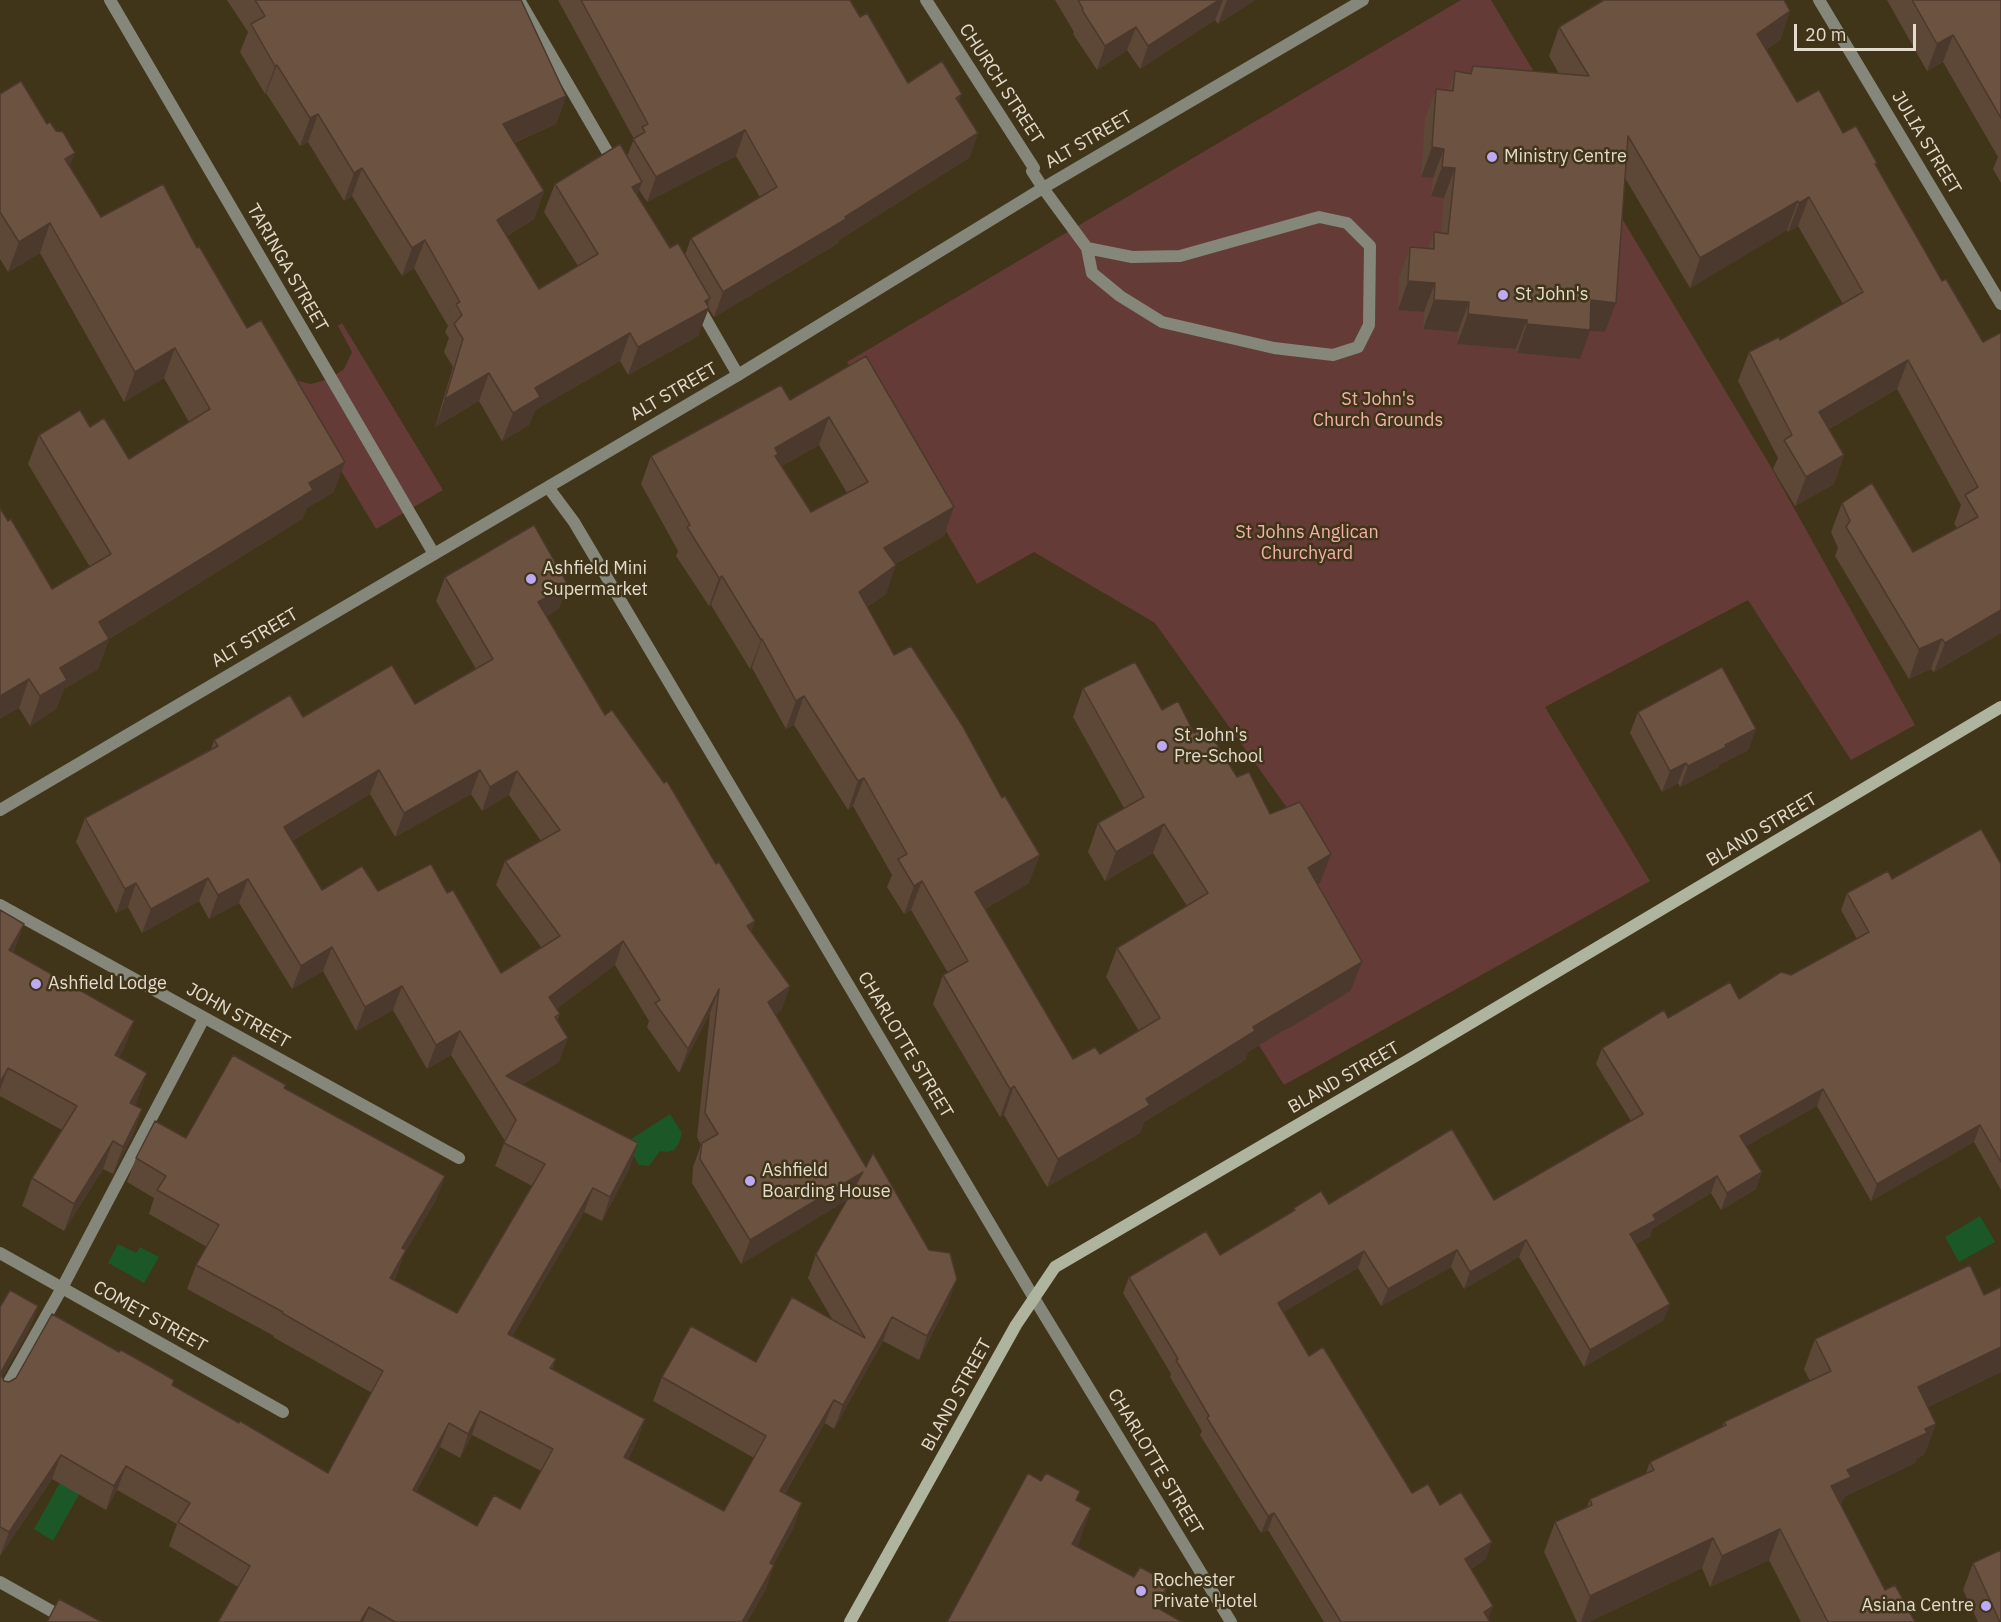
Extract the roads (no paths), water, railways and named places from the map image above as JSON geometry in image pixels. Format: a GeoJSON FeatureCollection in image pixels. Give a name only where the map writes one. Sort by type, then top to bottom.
{"type":"FeatureCollection","features":[{"type":"Feature","properties":{"kind":"street","name":"TARINGA STREET"},"geometry":{"type":"LineString","coordinates":[[110,0],[319,361],[434,554]]}},
{"type":"Feature","properties":{"kind":"street"},"geometry":{"type":"LineString","coordinates":[[519,0],[621,174]]}},
{"type":"Feature","properties":{"kind":"street","name":"CHURCH STREET"},"geometry":{"type":"LineString","coordinates":[[926,0],[1034,168],[1032,171],[1043,188],[1087,248],[1092,273],[1120,296],[1162,322],[1274,348],[1334,355],[1358,347],[1369,325],[1370,246],[1347,223],[1319,217],[1180,256],[1132,257],[1087,248]]}},
{"type":"Feature","properties":{"kind":"street","name":"ALT STREET"},"geometry":{"type":"LineString","coordinates":[[0,810],[738,375],[1043,188],[1363,0]]}},
{"type":"Feature","properties":{"kind":"street","name":"JULIA STREET"},"geometry":{"type":"LineString","coordinates":[[1819,0],[2001,304]]}},
{"type":"Feature","properties":{"kind":"street"},"geometry":{"type":"LineString","coordinates":[[693,297],[738,375]]}},
{"type":"Feature","properties":{"kind":"street","name":"CHARLOTTE STREET"},"geometry":{"type":"LineString","coordinates":[[548,487],[574,522],[1034,1298],[1231,1622]]}},
{"type":"Feature","properties":{"kind":"street","name":"BLAND STREET"},"geometry":{"type":"LineString","coordinates":[[850,1622],[1016,1324],[1055,1267],[1412,1058],[2001,707]]}},
{"type":"Feature","properties":{"kind":"street","name":"JOHN STREET"},"geometry":{"type":"LineString","coordinates":[[0,905],[459,1158]]}},
{"type":"Feature","properties":{"kind":"street"},"geometry":{"type":"LineString","coordinates":[[0,1398],[62,1288],[204,1018]]}},
{"type":"Feature","properties":{"kind":"street","name":"COMET STREET"},"geometry":{"type":"LineString","coordinates":[[0,1253],[283,1412]]}},
{"type":"Feature","properties":{"kind":"street"},"geometry":{"type":"LineString","coordinates":[[0,1582],[71,1622]]}},
{"type":"Feature","properties":{"kind":"place","name":"Ministry Centre"},"geometry":{"type":"Point","coordinates":[1492,157]}},
{"type":"Feature","properties":{"kind":"place","name":"St John's"},"geometry":{"type":"Point","coordinates":[1503,295]}},
{"type":"Feature","properties":{"kind":"place","name":"Ashfield Mini Supermarket"},"geometry":{"type":"Point","coordinates":[531,579]}},
{"type":"Feature","properties":{"kind":"place","name":"St John's Pre-School"},"geometry":{"type":"Point","coordinates":[1162,746]}},
{"type":"Feature","properties":{"kind":"place","name":"Ashfield Lodge"},"geometry":{"type":"Point","coordinates":[36,984]}},
{"type":"Feature","properties":{"kind":"place","name":"Ashfield Boarding House"},"geometry":{"type":"Point","coordinates":[750,1181]}},
{"type":"Feature","properties":{"kind":"place","name":"Rochester Private Hotel"},"geometry":{"type":"Point","coordinates":[1141,1591]}},
{"type":"Feature","properties":{"kind":"place","name":"Asiana Centre"},"geometry":{"type":"Point","coordinates":[1986,1606]}},
{"type":"Feature","properties":{"kind":"park label","name":"St John's Church Grounds"},"geometry":{"type":"Point","coordinates":[1378,410]}},
{"type":"Feature","properties":{"kind":"park label","name":"St Johns Anglican Churchyard"},"geometry":{"type":"Point","coordinates":[1307,543]}}]}
